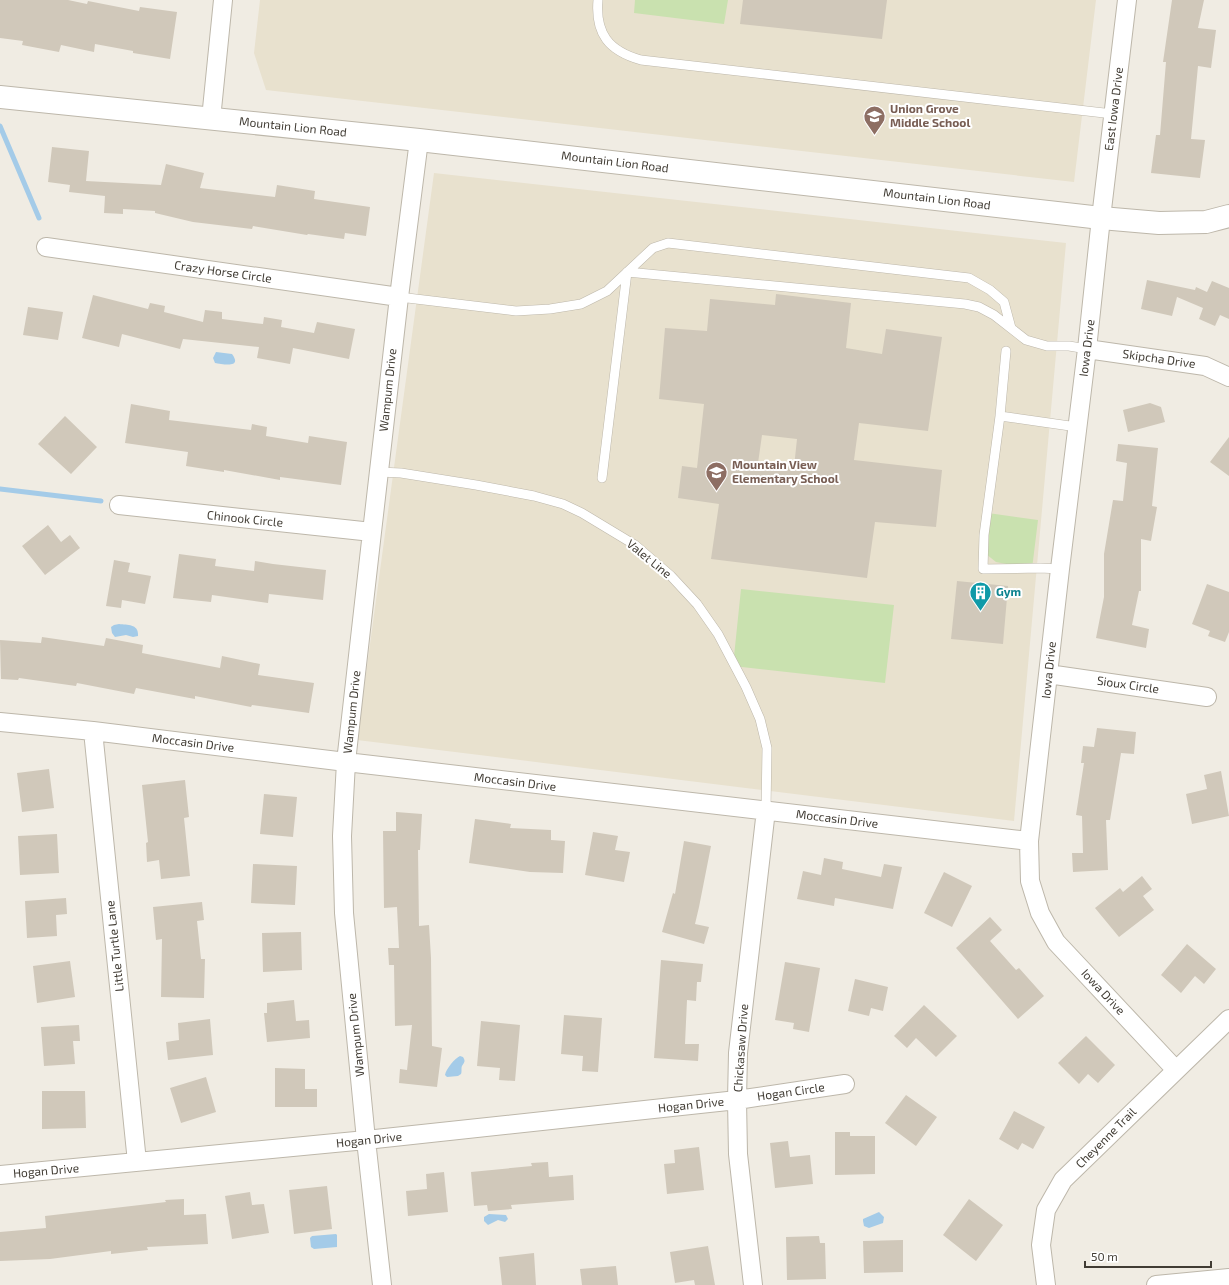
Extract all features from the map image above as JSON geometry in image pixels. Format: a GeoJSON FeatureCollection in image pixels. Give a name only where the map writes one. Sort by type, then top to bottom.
{"type":"FeatureCollection","features":[{"type":"Feature","properties":{"kind":"street"},"geometry":{"type":"LineString","coordinates":[[211,119],[223,0]]}},
{"type":"Feature","properties":{"kind":"street","name":"East Iowa Drive"},"geometry":{"type":"LineString","coordinates":[[1101,218],[1127,0]]}},
{"type":"Feature","properties":{"kind":"street","name":"Mountain Lion Road"},"geometry":{"type":"LineString","coordinates":[[0,97],[419,140],[1101,218],[1159,223],[1206,222],[1229,216]]}},
{"type":"Feature","properties":{"kind":"street","name":"Wampum Drive"},"geometry":{"type":"LineString","coordinates":[[382,1285],[344,913],[342,836],[346,762],[399,297],[419,140]]}},
{"type":"Feature","properties":{"kind":"street","name":"Iowa Drive"},"geometry":{"type":"LineString","coordinates":[[1101,218],[1087,350],[1029,841],[1030,881],[1040,913],[1056,942],[1176,1070]]}},
{"type":"Feature","properties":{"kind":"street","name":"Crazy Horse Circle"},"geometry":{"type":"LineString","coordinates":[[46,248],[399,297]]}},
{"type":"Feature","properties":{"kind":"street","name":"Skipcha Drive"},"geometry":{"type":"LineString","coordinates":[[1087,350],[1205,366],[1229,377]]}},
{"type":"Feature","properties":{"kind":"street","name":"Chinook Circle"},"geometry":{"type":"LineString","coordinates":[[119,505],[372,532]]}},
{"type":"Feature","properties":{"kind":"street","name":"Sioux Circle"},"geometry":{"type":"LineString","coordinates":[[1048,674],[1208,697]]}},
{"type":"Feature","properties":{"kind":"street","name":"Moccasin Drive"},"geometry":{"type":"LineString","coordinates":[[0,722],[93,731],[346,762],[1029,841]]}},
{"type":"Feature","properties":{"kind":"street","name":"Little Turtle Lane"},"geometry":{"type":"LineString","coordinates":[[93,731],[137,1162]]}},
{"type":"Feature","properties":{"kind":"street","name":"Chickasaw Drive"},"geometry":{"type":"LineString","coordinates":[[753,1285],[738,1154],[738,1053],[766,810]]}},
{"type":"Feature","properties":{"kind":"street","name":"Cheyenne Trail"},"geometry":{"type":"LineString","coordinates":[[1046,1285],[1041,1245],[1046,1210],[1064,1180],[1229,1019]]}},
{"type":"Feature","properties":{"kind":"street","name":"Hogan Circle"},"geometry":{"type":"LineString","coordinates":[[737,1100],[845,1084]]}},
{"type":"Feature","properties":{"kind":"street","name":"Hogan Drive"},"geometry":{"type":"LineString","coordinates":[[0,1175],[366,1140],[737,1100]]}},
{"type":"Feature","properties":{"kind":"street"},"geometry":{"type":"LineString","coordinates":[[1156,1285],[1229,1278]]}},
{"type":"Feature","properties":{"kind":"lane"},"geometry":{"type":"LineString","coordinates":[[598,0],[597,13],[600,28],[606,39],[626,56],[641,60],[1113,114]]}},
{"type":"Feature","properties":{"kind":"lane"},"geometry":{"type":"LineString","coordinates":[[399,297],[516,311],[550,309],[581,304],[607,291],[653,248],[668,243],[969,278],[990,290],[1004,302],[1011,328]]}},
{"type":"Feature","properties":{"kind":"lane"},"geometry":{"type":"LineString","coordinates":[[627,272],[965,304],[979,307],[994,315],[1026,340],[1047,346],[1069,346],[1087,350]]}},
{"type":"Feature","properties":{"kind":"lane"},"geometry":{"type":"LineString","coordinates":[[602,478],[627,272]]}},
{"type":"Feature","properties":{"kind":"lane"},"geometry":{"type":"LineString","coordinates":[[1006,351],[1000,416],[984,535],[983,569],[1060,569]]}},
{"type":"Feature","properties":{"kind":"lane"},"geometry":{"type":"LineString","coordinates":[[1000,416],[1077,426]]}},
{"type":"Feature","properties":{"kind":"lane","name":"Valet Line"},"geometry":{"type":"LineString","coordinates":[[379,472],[401,473],[476,485],[534,496],[563,504],[582,513],[635,545],[671,576],[696,604],[718,634],[746,687],[760,719],[767,748],[766,810]]}},
{"type":"Feature","properties":{"kind":"shaded area","name":"Union Grove Middle School"},"geometry":{"type":"Polygon","coordinates":[[[260,0],[1096,0],[1074,182],[266,90],[254,53],[260,0]]]}},
{"type":"Feature","properties":{"kind":"shaded area","name":"Mountain View Elementary School"},"geometry":{"type":"Polygon","coordinates":[[[434,173],[1066,243],[1014,821],[357,740],[434,173]]]}},
{"type":"Feature","properties":{"kind":"green space"},"geometry":{"type":"Polygon","coordinates":[[[635,0],[728,0],[724,24],[634,13],[635,0]]]}},
{"type":"Feature","properties":{"kind":"green space"},"geometry":{"type":"Polygon","coordinates":[[[988,513],[1038,520],[1032,569],[996,562],[986,554],[988,513]]]}},
{"type":"Feature","properties":{"kind":"green space"},"geometry":{"type":"Polygon","coordinates":[[[741,589],[894,605],[885,683],[733,666],[741,589]]]}},
{"type":"Feature","properties":{"kind":"water"},"geometry":{"type":"Polygon","coordinates":[[[216,352],[232,354],[235,362],[233,364],[226,365],[215,363],[213,358],[216,352]]]}},
{"type":"Feature","properties":{"kind":"water"},"geometry":{"type":"Polygon","coordinates":[[[119,624],[135,627],[138,632],[138,636],[133,637],[126,635],[115,637],[112,633],[111,627],[119,624]]]}},
{"type":"Feature","properties":{"kind":"water"},"geometry":{"type":"Polygon","coordinates":[[[460,1056],[463,1057],[465,1061],[461,1074],[458,1076],[447,1077],[445,1075],[447,1070],[453,1061],[460,1056]]]}},
{"type":"Feature","properties":{"kind":"water"},"geometry":{"type":"Polygon","coordinates":[[[879,1212],[884,1217],[883,1223],[869,1228],[864,1226],[863,1219],[879,1212]]]}},
{"type":"Feature","properties":{"kind":"water"},"geometry":{"type":"Polygon","coordinates":[[[489,1214],[506,1215],[508,1219],[505,1222],[498,1220],[488,1225],[484,1221],[484,1217],[489,1214]]]}},
{"type":"Feature","properties":{"kind":"water"},"geometry":{"type":"Polygon","coordinates":[[[336,1234],[337,1247],[314,1249],[311,1247],[310,1238],[312,1236],[336,1234]]]}},
{"type":"Feature","properties":{"kind":"building"},"geometry":{"type":"Polygon","coordinates":[[[0,0],[68,0],[87,4],[88,1],[139,11],[140,7],[177,12],[170,59],[133,53],[133,51],[95,44],[94,52],[61,45],[59,52],[22,45],[23,41],[0,38],[0,0]]]}},
{"type":"Feature","properties":{"kind":"building"},"geometry":{"type":"Polygon","coordinates":[[[743,0],[887,0],[882,39],[740,24],[743,0]]]}},
{"type":"Feature","properties":{"kind":"building"},"geometry":{"type":"Polygon","coordinates":[[[1172,0],[1204,0],[1198,28],[1216,30],[1211,68],[1198,66],[1191,139],[1205,140],[1200,178],[1151,173],[1156,135],[1160,135],[1166,62],[1163,62],[1172,0]]]}},
{"type":"Feature","properties":{"kind":"building"},"geometry":{"type":"Polygon","coordinates":[[[52,147],[89,151],[86,181],[161,185],[166,164],[204,173],[200,188],[275,197],[277,185],[315,191],[314,199],[370,207],[366,236],[345,233],[344,239],[307,235],[253,226],[252,229],[193,222],[155,213],[155,211],[123,209],[123,214],[104,213],[105,196],[69,192],[70,185],[48,182],[52,147]]]}},
{"type":"Feature","properties":{"kind":"building"},"geometry":{"type":"Polygon","coordinates":[[[1147,280],[1195,290],[1196,287],[1207,292],[1212,281],[1229,288],[1229,319],[1220,315],[1215,326],[1199,319],[1203,308],[1177,297],[1172,316],[1141,309],[1147,280]]]}},
{"type":"Feature","properties":{"kind":"building"},"geometry":{"type":"Polygon","coordinates":[[[776,294],[851,303],[846,348],[882,354],[886,329],[942,337],[928,431],[859,423],[854,460],[942,470],[936,527],[875,522],[867,578],[711,559],[719,504],[678,498],[682,466],[697,468],[704,404],[659,399],[665,328],[707,331],[710,299],[775,305],[776,294]],[[762,435],[758,463],[794,467],[797,439],[762,435]]]}},
{"type":"Feature","properties":{"kind":"building"},"geometry":{"type":"Polygon","coordinates":[[[93,295],[148,309],[150,303],[165,306],[164,312],[203,322],[205,310],[222,312],[222,319],[263,324],[264,317],[282,320],[281,327],[314,333],[317,322],[355,329],[349,359],[293,348],[290,364],[257,358],[259,347],[183,339],[180,349],[122,334],[119,347],[82,338],[93,295]]]}},
{"type":"Feature","properties":{"kind":"building"},"geometry":{"type":"Polygon","coordinates":[[[28,307],[63,312],[58,340],[23,335],[28,307]]]}},
{"type":"Feature","properties":{"kind":"building"},"geometry":{"type":"Polygon","coordinates":[[[1150,403],[1161,407],[1165,422],[1128,432],[1123,410],[1150,403]]]}},
{"type":"Feature","properties":{"kind":"building"},"geometry":{"type":"Polygon","coordinates":[[[131,404],[170,411],[169,420],[251,430],[252,424],[267,427],[266,436],[308,443],[309,436],[347,442],[341,485],[280,477],[280,480],[224,470],[224,472],[186,466],[188,452],[125,443],[131,404]]]}},
{"type":"Feature","properties":{"kind":"building"},"geometry":{"type":"Polygon","coordinates":[[[65,416],[97,447],[71,474],[38,444],[65,416]]]}},
{"type":"Feature","properties":{"kind":"building"},"geometry":{"type":"Polygon","coordinates":[[[1229,437],[1229,476],[1210,462],[1229,437]]]}},
{"type":"Feature","properties":{"kind":"building"},"geometry":{"type":"Polygon","coordinates":[[[1118,444],[1158,448],[1152,506],[1157,507],[1151,541],[1141,539],[1141,591],[1139,591],[1132,625],[1149,629],[1146,648],[1096,638],[1104,597],[1104,554],[1113,500],[1123,501],[1127,463],[1116,461],[1118,444]]]}},
{"type":"Feature","properties":{"kind":"building"},"geometry":{"type":"Polygon","coordinates":[[[48,525],[61,542],[70,535],[80,548],[45,575],[22,546],[48,525]]]}},
{"type":"Feature","properties":{"kind":"building"},"geometry":{"type":"Polygon","coordinates":[[[179,554],[216,559],[215,566],[254,571],[255,561],[326,570],[323,600],[269,594],[268,603],[212,595],[211,602],[173,598],[179,554]]]}},
{"type":"Feature","properties":{"kind":"building"},"geometry":{"type":"Polygon","coordinates":[[[114,560],[130,563],[128,572],[151,576],[145,604],[122,600],[121,608],[106,606],[114,560]]]}},
{"type":"Feature","properties":{"kind":"building","name":"Gym"},"geometry":{"type":"Polygon","coordinates":[[[957,581],[1008,586],[1003,644],[951,639],[957,581]]]}},
{"type":"Feature","properties":{"kind":"building"},"geometry":{"type":"Polygon","coordinates":[[[1207,584],[1229,592],[1229,632],[1225,642],[1208,636],[1210,631],[1192,624],[1207,584]]]}},
{"type":"Feature","properties":{"kind":"building"},"geometry":{"type":"Polygon","coordinates":[[[42,637],[104,646],[106,638],[143,645],[142,653],[220,668],[222,656],[260,664],[258,675],[314,683],[309,713],[252,705],[251,707],[195,696],[195,699],[136,688],[134,694],[77,683],[76,686],[19,678],[18,680],[1,679],[0,640],[41,643],[42,637]]]}},
{"type":"Feature","properties":{"kind":"building"},"geometry":{"type":"Polygon","coordinates":[[[1097,728],[1136,732],[1134,754],[1121,753],[1110,820],[1106,820],[1108,870],[1073,872],[1072,853],[1083,853],[1082,816],[1076,815],[1084,763],[1081,763],[1083,746],[1094,747],[1097,728]]]}},
{"type":"Feature","properties":{"kind":"building"},"geometry":{"type":"Polygon","coordinates":[[[49,769],[54,808],[22,812],[17,773],[49,769]]]}},
{"type":"Feature","properties":{"kind":"building"},"geometry":{"type":"Polygon","coordinates":[[[1221,771],[1229,816],[1192,824],[1186,794],[1207,789],[1204,775],[1221,771]]]}},
{"type":"Feature","properties":{"kind":"building"},"geometry":{"type":"Polygon","coordinates":[[[185,780],[189,817],[184,818],[190,876],[161,879],[159,860],[147,862],[146,843],[148,842],[142,785],[185,780]]]}},
{"type":"Feature","properties":{"kind":"building"},"geometry":{"type":"Polygon","coordinates":[[[264,794],[297,797],[293,837],[260,834],[264,794]]]}},
{"type":"Feature","properties":{"kind":"building"},"geometry":{"type":"Polygon","coordinates":[[[396,812],[422,814],[420,850],[418,850],[419,926],[429,925],[432,1046],[442,1048],[437,1087],[399,1083],[400,1069],[407,1070],[412,1025],[395,1026],[394,965],[389,965],[388,948],[399,948],[397,907],[384,908],[383,831],[396,831],[396,812]]]}},
{"type":"Feature","properties":{"kind":"building"},"geometry":{"type":"Polygon","coordinates":[[[475,819],[511,824],[510,828],[551,830],[551,840],[565,841],[563,873],[530,872],[469,863],[475,819]]]}},
{"type":"Feature","properties":{"kind":"building"},"geometry":{"type":"Polygon","coordinates":[[[593,832],[618,836],[615,850],[630,852],[624,882],[585,875],[593,832]]]}},
{"type":"Feature","properties":{"kind":"building"},"geometry":{"type":"Polygon","coordinates":[[[57,834],[59,873],[20,875],[18,836],[57,834]]]}},
{"type":"Feature","properties":{"kind":"building"},"geometry":{"type":"Polygon","coordinates":[[[684,841],[711,846],[695,924],[709,927],[704,944],[662,932],[673,893],[675,894],[684,841]]]}},
{"type":"Feature","properties":{"kind":"building"},"geometry":{"type":"Polygon","coordinates":[[[824,858],[843,862],[842,869],[881,877],[884,864],[902,867],[893,909],[835,898],[834,906],[797,899],[803,871],[821,875],[824,858]]]}},
{"type":"Feature","properties":{"kind":"building"},"geometry":{"type":"Polygon","coordinates":[[[253,864],[297,866],[295,905],[251,903],[253,864]]]}},
{"type":"Feature","properties":{"kind":"building"},"geometry":{"type":"Polygon","coordinates":[[[944,872],[972,886],[952,927],[924,913],[944,872]]]}},
{"type":"Feature","properties":{"kind":"building"},"geometry":{"type":"Polygon","coordinates":[[[1142,876],[1152,889],[1143,896],[1154,910],[1119,937],[1095,908],[1120,888],[1123,892],[1142,876]]]}},
{"type":"Feature","properties":{"kind":"building"},"geometry":{"type":"Polygon","coordinates":[[[66,898],[67,914],[56,915],[57,936],[27,938],[25,901],[66,898]]]}},
{"type":"Feature","properties":{"kind":"building"},"geometry":{"type":"Polygon","coordinates":[[[202,902],[204,920],[197,921],[201,959],[205,959],[204,998],[161,997],[162,939],[156,940],[153,907],[202,902]]]}},
{"type":"Feature","properties":{"kind":"building"},"geometry":{"type":"Polygon","coordinates":[[[990,917],[1002,930],[990,941],[1016,970],[1019,968],[1044,996],[1018,1019],[956,948],[990,917]]]}},
{"type":"Feature","properties":{"kind":"building"},"geometry":{"type":"Polygon","coordinates":[[[301,932],[302,970],[263,972],[262,933],[301,932]]]}},
{"type":"Feature","properties":{"kind":"building"},"geometry":{"type":"Polygon","coordinates":[[[1187,944],[1216,969],[1204,984],[1195,976],[1181,993],[1161,975],[1187,944]]]}},
{"type":"Feature","properties":{"kind":"building"},"geometry":{"type":"Polygon","coordinates":[[[661,960],[703,964],[701,982],[697,982],[696,1001],[687,1000],[685,1044],[699,1044],[698,1061],[654,1058],[661,960]]]}},
{"type":"Feature","properties":{"kind":"building"},"geometry":{"type":"Polygon","coordinates":[[[70,961],[75,997],[37,1003],[33,966],[70,961]]]}},
{"type":"Feature","properties":{"kind":"building"},"geometry":{"type":"Polygon","coordinates":[[[785,962],[820,968],[809,1032],[793,1029],[794,1023],[775,1020],[785,962]]]}},
{"type":"Feature","properties":{"kind":"building"},"geometry":{"type":"Polygon","coordinates":[[[855,979],[888,987],[883,1011],[871,1008],[869,1016],[848,1011],[855,979]]]}},
{"type":"Feature","properties":{"kind":"building"},"geometry":{"type":"Polygon","coordinates":[[[294,1000],[296,1021],[309,1020],[310,1038],[267,1042],[264,1013],[267,1013],[267,1003],[294,1000]]]}},
{"type":"Feature","properties":{"kind":"building"},"geometry":{"type":"Polygon","coordinates":[[[924,1005],[957,1036],[936,1057],[916,1038],[907,1048],[894,1036],[924,1005]]]}},
{"type":"Feature","properties":{"kind":"building"},"geometry":{"type":"Polygon","coordinates":[[[564,1015],[602,1018],[598,1072],[582,1071],[583,1056],[561,1054],[564,1015]]]}},
{"type":"Feature","properties":{"kind":"building"},"geometry":{"type":"Polygon","coordinates":[[[210,1019],[213,1055],[168,1060],[166,1042],[179,1040],[178,1023],[210,1019]]]}},
{"type":"Feature","properties":{"kind":"building"},"geometry":{"type":"Polygon","coordinates":[[[481,1021],[520,1025],[515,1081],[499,1080],[500,1068],[477,1066],[481,1021]]]}},
{"type":"Feature","properties":{"kind":"building"},"geometry":{"type":"Polygon","coordinates":[[[79,1025],[80,1041],[73,1041],[75,1064],[44,1066],[41,1027],[79,1025]]]}},
{"type":"Feature","properties":{"kind":"building"},"geometry":{"type":"Polygon","coordinates":[[[1086,1036],[1115,1065],[1098,1083],[1088,1074],[1079,1084],[1058,1063],[1086,1036]]]}},
{"type":"Feature","properties":{"kind":"building"},"geometry":{"type":"Polygon","coordinates":[[[275,1068],[305,1069],[305,1089],[317,1089],[317,1107],[275,1107],[275,1068]]]}},
{"type":"Feature","properties":{"kind":"building"},"geometry":{"type":"Polygon","coordinates":[[[206,1077],[216,1112],[181,1123],[170,1088],[206,1077]]]}},
{"type":"Feature","properties":{"kind":"building"},"geometry":{"type":"Polygon","coordinates":[[[42,1091],[85,1091],[86,1128],[42,1129],[42,1091]]]}},
{"type":"Feature","properties":{"kind":"building"},"geometry":{"type":"Polygon","coordinates":[[[906,1095],[937,1117],[916,1146],[885,1123],[906,1095]]]}},
{"type":"Feature","properties":{"kind":"building"},"geometry":{"type":"Polygon","coordinates":[[[1014,1111],[1045,1127],[1033,1149],[1022,1143],[1018,1150],[999,1139],[1014,1111]]]}},
{"type":"Feature","properties":{"kind":"building"},"geometry":{"type":"Polygon","coordinates":[[[835,1132],[850,1132],[850,1136],[875,1136],[875,1174],[835,1175],[835,1132]]]}},
{"type":"Feature","properties":{"kind":"building"},"geometry":{"type":"Polygon","coordinates":[[[788,1141],[790,1157],[810,1155],[813,1184],[775,1188],[770,1143],[788,1141]]]}},
{"type":"Feature","properties":{"kind":"building"},"geometry":{"type":"Polygon","coordinates":[[[699,1147],[704,1190],[667,1194],[664,1164],[675,1163],[674,1150],[699,1147]]]}},
{"type":"Feature","properties":{"kind":"building"},"geometry":{"type":"Polygon","coordinates":[[[548,1162],[549,1177],[573,1175],[574,1200],[511,1205],[512,1209],[488,1211],[487,1205],[474,1206],[471,1172],[532,1166],[531,1163],[548,1162]]]}},
{"type":"Feature","properties":{"kind":"building"},"geometry":{"type":"Polygon","coordinates":[[[444,1172],[448,1212],[408,1216],[406,1191],[427,1189],[426,1174],[444,1172]]]}},
{"type":"Feature","properties":{"kind":"building"},"geometry":{"type":"Polygon","coordinates":[[[327,1186],[332,1229],[294,1234],[289,1190],[327,1186]]]}},
{"type":"Feature","properties":{"kind":"building"},"geometry":{"type":"Polygon","coordinates":[[[250,1192],[252,1205],[264,1204],[269,1233],[232,1239],[225,1196],[250,1192]]]}},
{"type":"Feature","properties":{"kind":"building"},"geometry":{"type":"Polygon","coordinates":[[[184,1199],[184,1215],[206,1214],[208,1244],[147,1247],[148,1250],[111,1254],[111,1251],[50,1259],[0,1261],[0,1232],[46,1228],[45,1216],[166,1202],[165,1200],[184,1199]]]}},
{"type":"Feature","properties":{"kind":"building"},"geometry":{"type":"Polygon","coordinates":[[[969,1199],[1003,1225],[976,1261],[943,1235],[969,1199]]]}},
{"type":"Feature","properties":{"kind":"building"},"geometry":{"type":"Polygon","coordinates":[[[819,1236],[820,1243],[825,1243],[826,1279],[787,1280],[786,1237],[819,1236]]]}},
{"type":"Feature","properties":{"kind":"building"},"geometry":{"type":"Polygon","coordinates":[[[903,1240],[903,1272],[864,1273],[863,1241],[903,1240]]]}},
{"type":"Feature","properties":{"kind":"building"},"geometry":{"type":"Polygon","coordinates":[[[708,1246],[715,1285],[695,1285],[694,1280],[675,1283],[670,1252],[708,1246]]]}},
{"type":"Feature","properties":{"kind":"building"},"geometry":{"type":"Polygon","coordinates":[[[534,1253],[536,1285],[502,1285],[499,1257],[534,1253]]]}},
{"type":"Feature","properties":{"kind":"building"},"geometry":{"type":"Polygon","coordinates":[[[616,1266],[618,1285],[582,1285],[580,1269],[616,1266]]]}},
{"type":"Feature","properties":{"kind":"waterway"},"geometry":{"type":"LineString","coordinates":[[0,126],[39,218]]}},
{"type":"Feature","properties":{"kind":"waterway"},"geometry":{"type":"LineString","coordinates":[[0,489],[101,501]]}},
{"type":"Feature","properties":{"kind":"place","name":"Union Grove Middle School"},"geometry":{"type":"Point","coordinates":[875,136]}},
{"type":"Feature","properties":{"kind":"place","name":"Mountain View Elementary School"},"geometry":{"type":"Point","coordinates":[717,492]}},
{"type":"Feature","properties":{"kind":"place","name":"Gym"},"geometry":{"type":"Point","coordinates":[980,612]}}]}
